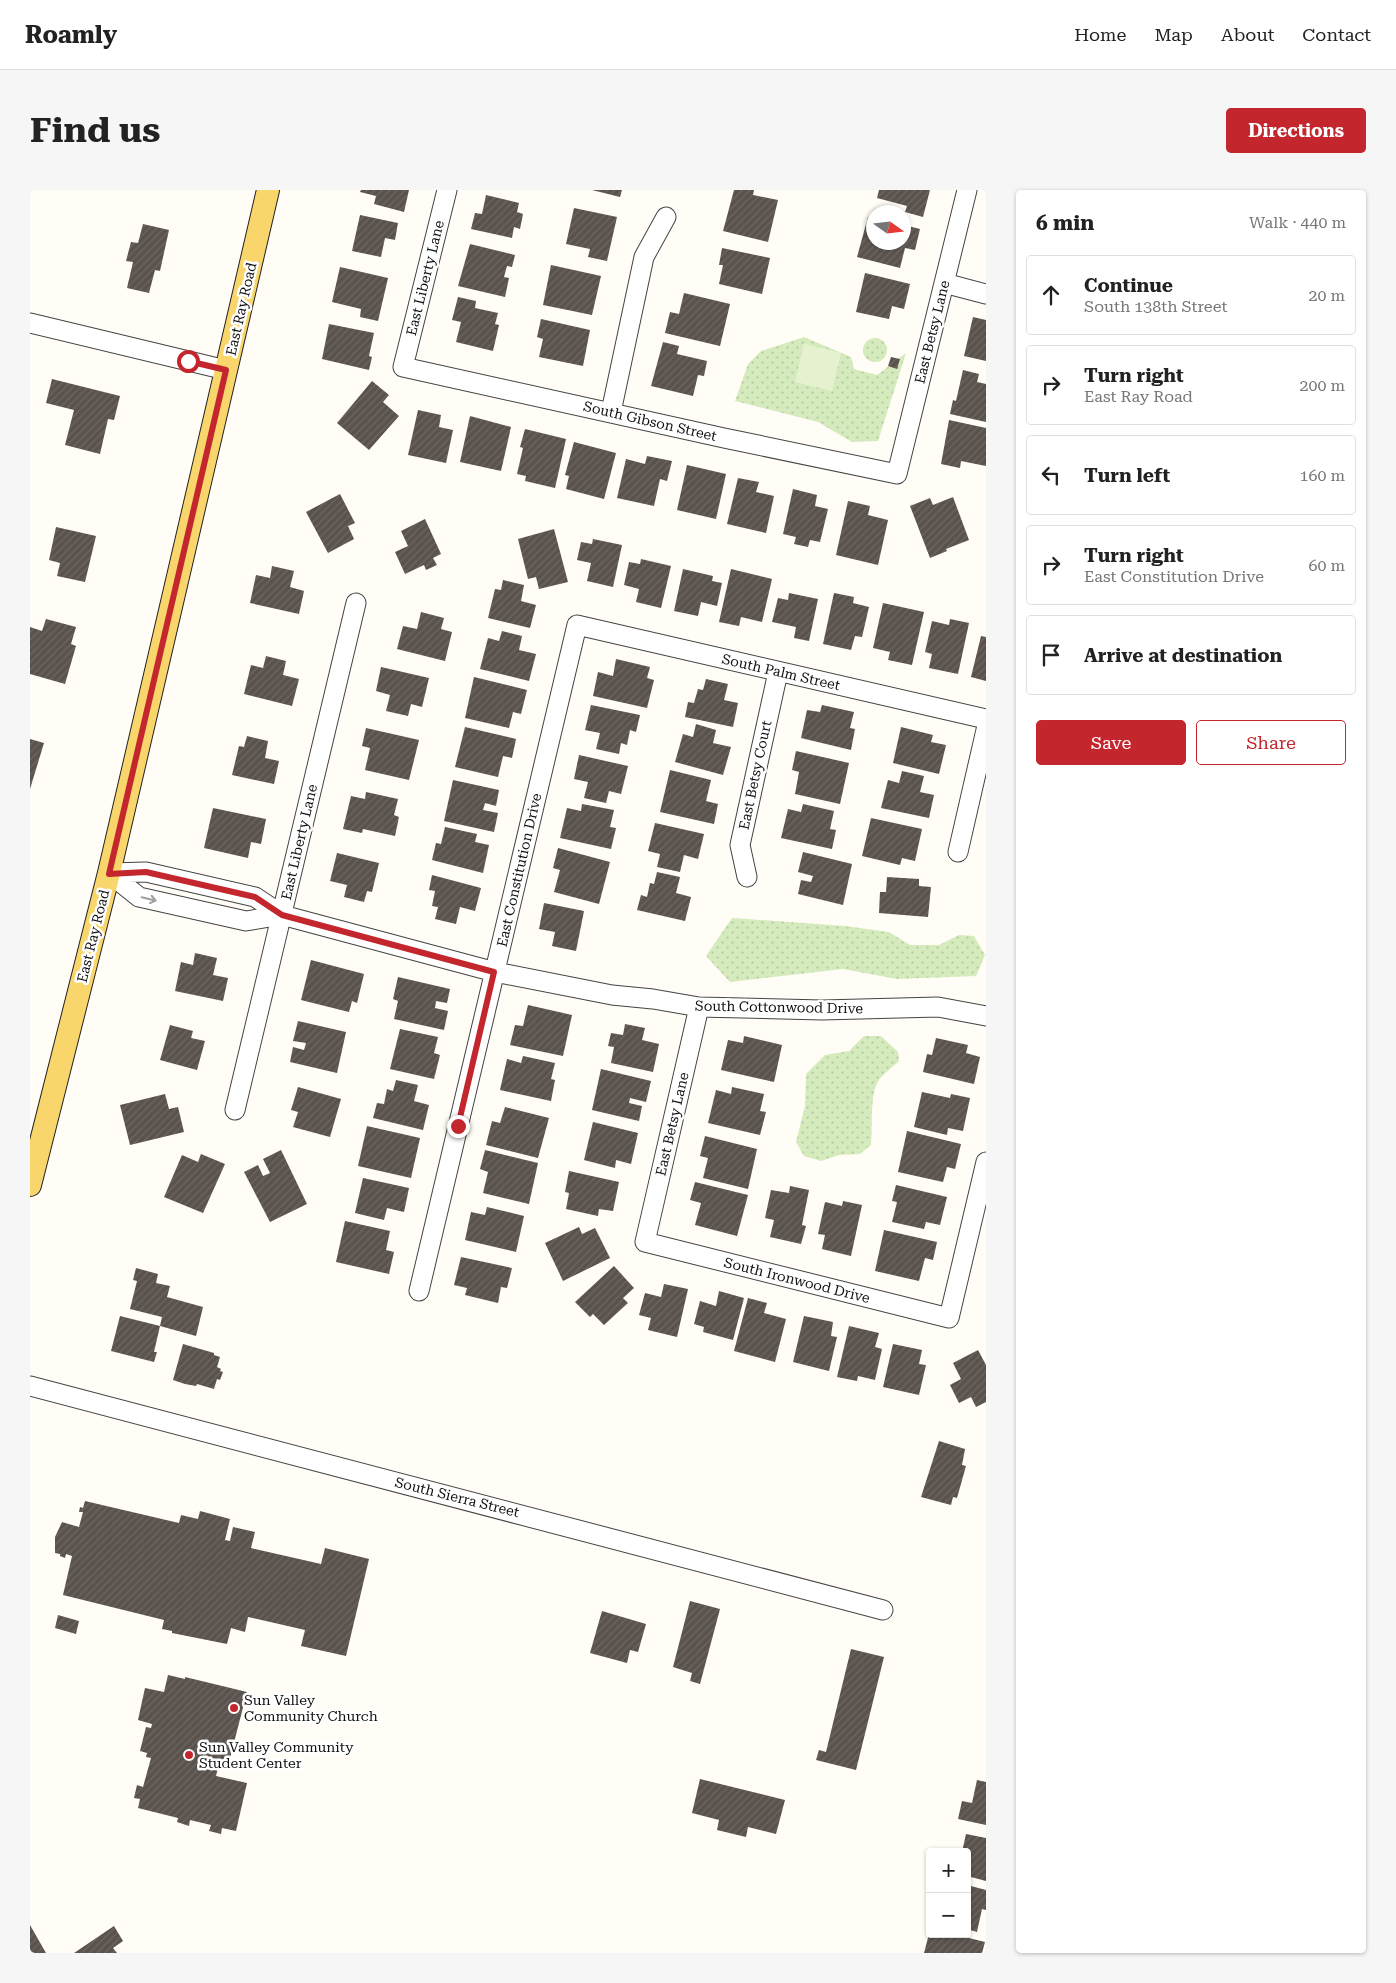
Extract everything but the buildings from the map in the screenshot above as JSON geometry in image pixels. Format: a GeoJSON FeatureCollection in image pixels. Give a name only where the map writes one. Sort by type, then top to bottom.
{"type":"FeatureCollection","features":[{"type":"Feature","properties":{"kind":"main road","name":"East Ray Road"},"geometry":{"type":"LineString","coordinates":[[30,1185],[109,874],[268,190]]}},
{"type":"Feature","properties":{"kind":"street","name":"East Liberty Lane"},"geometry":{"type":"LineString","coordinates":[[403,366],[447,190]]}},
{"type":"Feature","properties":{"kind":"street","name":"East Betsy Lane"},"geometry":{"type":"LineString","coordinates":[[897,474],[967,190]]}},
{"type":"Feature","properties":{"kind":"street"},"geometry":{"type":"LineString","coordinates":[[611,412],[644,257],[666,217]]}},
{"type":"Feature","properties":{"kind":"street"},"geometry":{"type":"LineString","coordinates":[[944,283],[986,294]]}},
{"type":"Feature","properties":{"kind":"street"},"geometry":{"type":"LineString","coordinates":[[30,323],[226,370]]}},
{"type":"Feature","properties":{"kind":"street","name":"South Gibson Street"},"geometry":{"type":"LineString","coordinates":[[403,366],[724,438],[897,474]]}},
{"type":"Feature","properties":{"kind":"street","name":"East Liberty Lane"},"geometry":{"type":"LineString","coordinates":[[235,1110],[356,603]]}},
{"type":"Feature","properties":{"kind":"street","name":"South Palm Street"},"geometry":{"type":"LineString","coordinates":[[577,624],[986,719]]}},
{"type":"Feature","properties":{"kind":"street","name":"East Constitution Drive"},"geometry":{"type":"LineString","coordinates":[[419,1291],[577,624]]}},
{"type":"Feature","properties":{"kind":"street","name":"East Betsy Court"},"geometry":{"type":"LineString","coordinates":[[748,878],[740,845],[778,672]]}},
{"type":"Feature","properties":{"kind":"street"},"geometry":{"type":"LineString","coordinates":[[958,852],[986,730]]}},
{"type":"Feature","properties":{"kind":"street","name":"South Cottonwood Drive"},"geometry":{"type":"LineString","coordinates":[[109,874],[146,872],[255,897],[282,915],[494,972],[612,996],[653,999],[699,1007],[822,1010],[938,1007],[986,1016]]}},
{"type":"Feature","properties":{"kind":"street","name":"South Cottonwood Drive"},"geometry":{"type":"LineString","coordinates":[[109,874],[139,897],[246,921],[282,915]]}},
{"type":"Feature","properties":{"kind":"street","name":"East Betsy Lane"},"geometry":{"type":"LineString","coordinates":[[645,1242],[699,1007]]}},
{"type":"Feature","properties":{"kind":"street","name":"South Ironwood Drive"},"geometry":{"type":"LineString","coordinates":[[645,1242],[949,1318],[986,1162]]}},
{"type":"Feature","properties":{"kind":"street","name":"South Sierra Street"},"geometry":{"type":"LineString","coordinates":[[30,1386],[883,1610]]}},
{"type":"Feature","properties":{"kind":"green space"},"geometry":{"type":"Polygon","coordinates":[[[804,337],[851,357],[854,369],[877,375],[906,353],[878,441],[852,442],[818,422],[735,401],[748,364],[761,351],[804,337]]]}},
{"type":"Feature","properties":{"kind":"green space"},"geometry":{"type":"Polygon","coordinates":[[[875,338],[883,342],[887,350],[883,358],[875,362],[867,358],[863,350],[867,342],[875,338]]]}},
{"type":"Feature","properties":{"kind":"green space"},"geometry":{"type":"Polygon","coordinates":[[[804,344],[841,353],[832,391],[795,382],[804,344]]]}},
{"type":"Feature","properties":{"kind":"green space"},"geometry":{"type":"Polygon","coordinates":[[[732,918],[845,926],[889,932],[910,945],[939,945],[959,935],[974,936],[985,955],[976,976],[897,979],[843,969],[730,982],[706,956],[732,918]]]}},
{"type":"Feature","properties":{"kind":"green space"},"geometry":{"type":"Polygon","coordinates":[[[864,1036],[881,1036],[898,1052],[899,1061],[881,1077],[876,1086],[873,1102],[871,1145],[860,1154],[839,1155],[821,1161],[804,1156],[796,1142],[805,1106],[806,1074],[825,1055],[849,1051],[864,1036]]]}},
{"type":"Feature","properties":{"kind":"place","name":"Sun Valley Community Church"},"geometry":{"type":"Point","coordinates":[234,1708]}},
{"type":"Feature","properties":{"kind":"place","name":"Sun Valley Community Student Center"},"geometry":{"type":"Point","coordinates":[189,1755]}},
{"type":"Feature","properties":{"kind":"route"},"geometry":{"type":"LineString","coordinates":[[188,361],[226,370],[109,874],[146,872],[255,897],[282,915],[494,972],[458,1126]]}}]}
